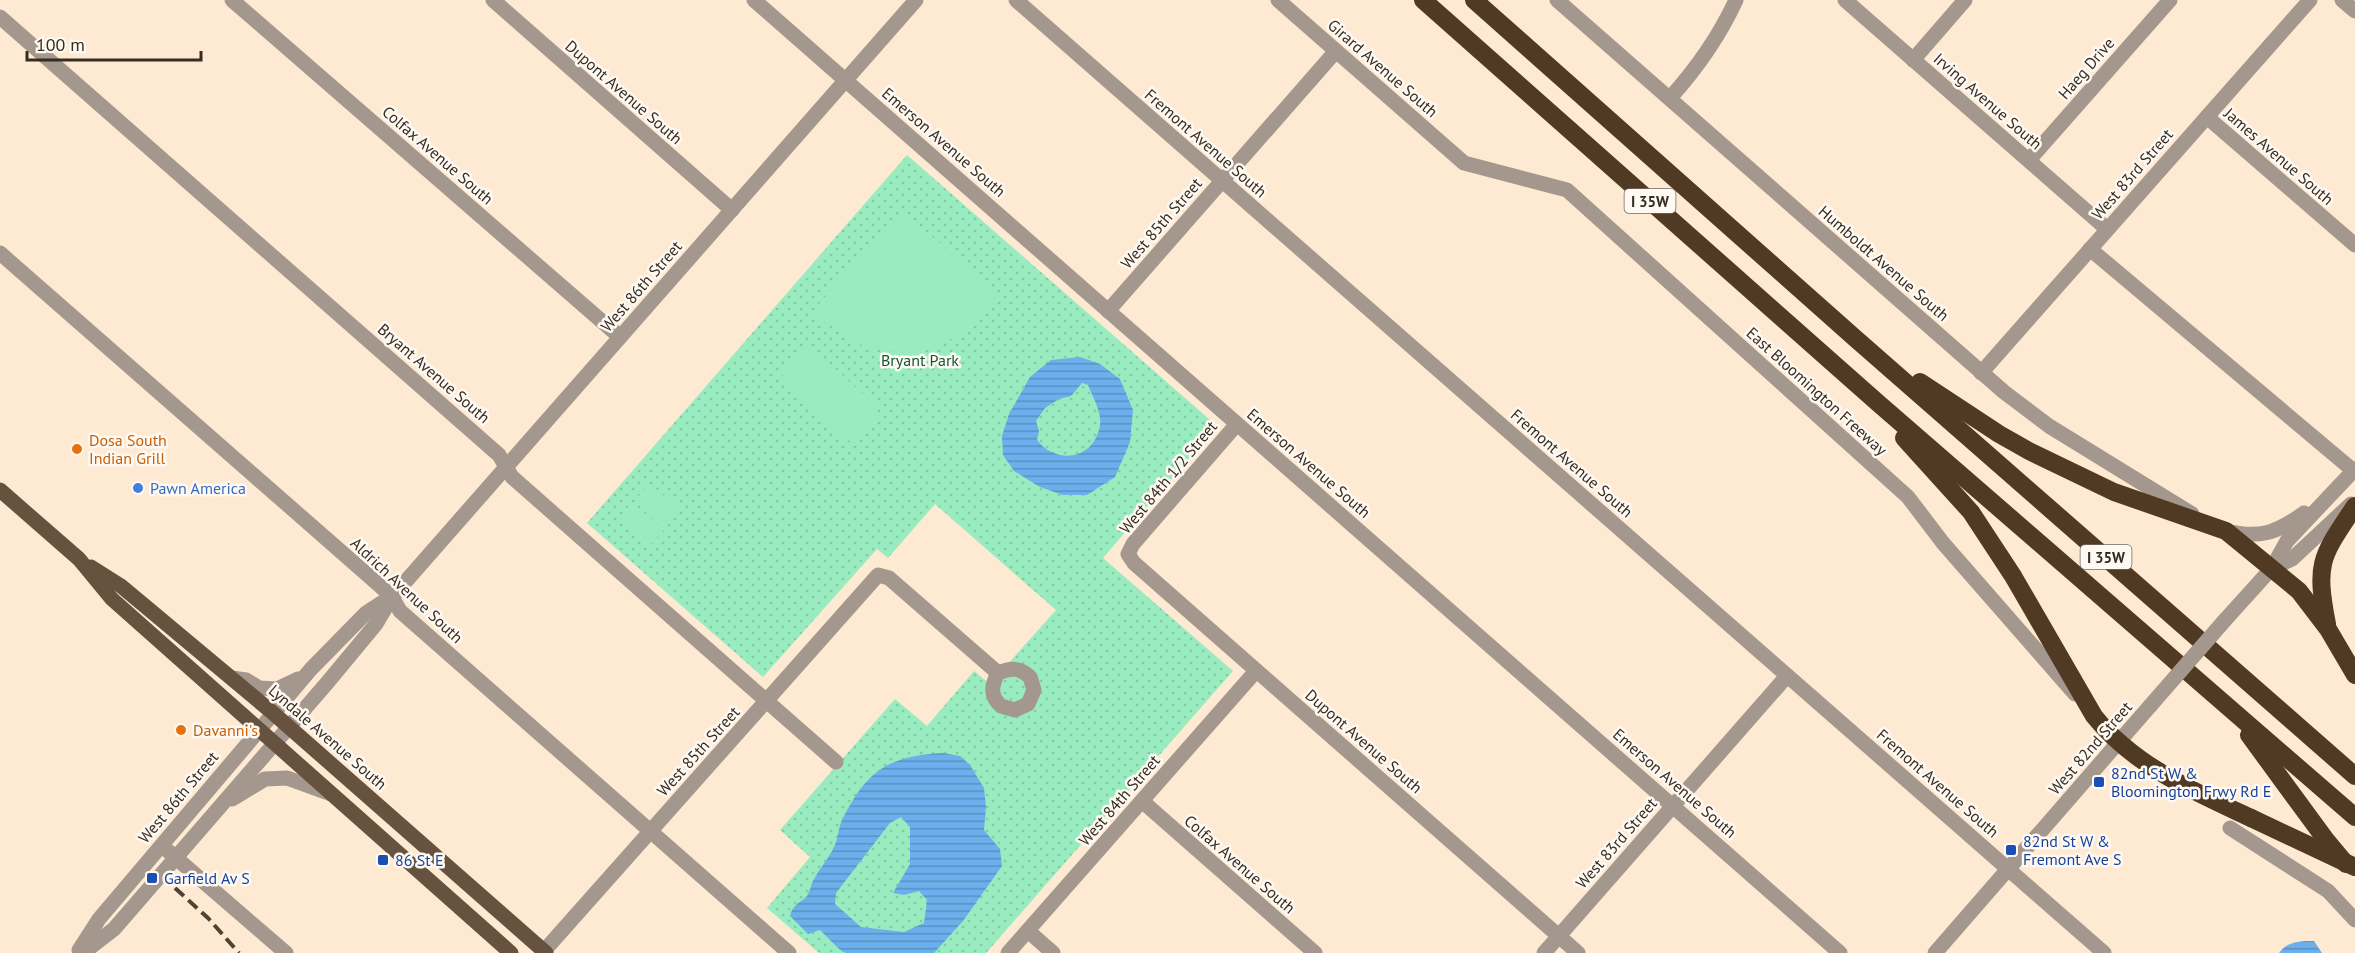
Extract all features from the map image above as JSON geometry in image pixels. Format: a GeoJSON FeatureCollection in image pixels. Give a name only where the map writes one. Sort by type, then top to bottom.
{"type":"FeatureCollection","features":[{"type":"Feature","properties":{"kind":"highway","name":"I 35W"},"geometry":{"type":"LineString","coordinates":[[1423,0],[1878,403],[2355,817]]}},
{"type":"Feature","properties":{"kind":"highway","name":"I 35W"},"geometry":{"type":"LineString","coordinates":[[1474,0],[1856,339],[2355,776]]}},
{"type":"Feature","properties":{"kind":"highway"},"geometry":{"type":"LineString","coordinates":[[1856,339],[1961,410],[2029,451],[2114,492],[2226,531],[2299,591],[2328,629],[2355,675]]}},
{"type":"Feature","properties":{"kind":"highway"},"geometry":{"type":"LineString","coordinates":[[1878,403],[1908,443],[1971,512],[2013,576],[2094,716],[2106,730],[2153,768],[2196,793],[2355,867]]}},
{"type":"Feature","properties":{"kind":"highway"},"geometry":{"type":"LineString","coordinates":[[2328,629],[2321,593],[2323,558],[2328,546],[2355,506]]}},
{"type":"Feature","properties":{"kind":"highway"},"geometry":{"type":"LineString","coordinates":[[2229,706],[2326,840],[2355,874]]}},
{"type":"Feature","properties":{"kind":"main road","name":"Lyndale Avenue South"},"geometry":{"type":"LineString","coordinates":[[0,490],[79,559],[112,599],[511,953]]}},
{"type":"Feature","properties":{"kind":"main road","name":"Lyndale Avenue South"},"geometry":{"type":"LineString","coordinates":[[79,559],[121,585],[289,726],[545,952]]}},
{"type":"Feature","properties":{"kind":"street","name":"Colfax Avenue South"},"geometry":{"type":"LineString","coordinates":[[232,0],[620,337]]}},
{"type":"Feature","properties":{"kind":"street","name":"Dupont Avenue South"},"geometry":{"type":"LineString","coordinates":[[493,0],[732,210]]}},
{"type":"Feature","properties":{"kind":"street","name":"Emerson Avenue South"},"geometry":{"type":"LineString","coordinates":[[754,0],[1840,953]]}},
{"type":"Feature","properties":{"kind":"street","name":"West 86th Street"},"geometry":{"type":"LineString","coordinates":[[82,953],[114,929],[376,624],[392,597],[916,0]]}},
{"type":"Feature","properties":{"kind":"street","name":"Fremont Avenue South"},"geometry":{"type":"LineString","coordinates":[[1016,0],[2104,953]]}},
{"type":"Feature","properties":{"kind":"street","name":"Girard Avenue South"},"geometry":{"type":"LineString","coordinates":[[1278,0],[1464,163]]}},
{"type":"Feature","properties":{"kind":"street","name":"Humboldt Avenue South"},"geometry":{"type":"LineString","coordinates":[[1557,0],[1981,373],[2049,426],[2208,523]]}},
{"type":"Feature","properties":{"kind":"street"},"geometry":{"type":"LineString","coordinates":[[1670,98],[1705,57],[1724,27],[1736,0]]}},
{"type":"Feature","properties":{"kind":"street","name":"Irving Avenue South"},"geometry":{"type":"LineString","coordinates":[[1845,0],[2107,229]]}},
{"type":"Feature","properties":{"kind":"street"},"geometry":{"type":"LineString","coordinates":[[1913,60],[1965,0]]}},
{"type":"Feature","properties":{"kind":"street","name":"Haeg Drive"},"geometry":{"type":"LineString","coordinates":[[2029,160],[2170,0]]}},
{"type":"Feature","properties":{"kind":"street","name":"West 83rd Street"},"geometry":{"type":"LineString","coordinates":[[1981,373],[2310,0]]}},
{"type":"Feature","properties":{"kind":"street"},"geometry":{"type":"LineString","coordinates":[[2342,0],[2355,11]]}},
{"type":"Feature","properties":{"kind":"street","name":"Bryant Avenue South"},"geometry":{"type":"LineString","coordinates":[[0,17],[499,455],[512,477],[836,762]]}},
{"type":"Feature","properties":{"kind":"street","name":"West 85th Street"},"geometry":{"type":"LineString","coordinates":[[1108,310],[1336,51]]}},
{"type":"Feature","properties":{"kind":"street","name":"James Avenue South"},"geometry":{"type":"LineString","coordinates":[[2206,117],[2355,245]]}},
{"type":"Feature","properties":{"kind":"street","name":"East Bloomington Freeway"},"geometry":{"type":"LineString","coordinates":[[1464,163],[1567,190],[1908,497],[1943,543],[2094,716]]}},
{"type":"Feature","properties":{"kind":"street"},"geometry":{"type":"LineString","coordinates":[[2090,249],[2354,471]]}},
{"type":"Feature","properties":{"kind":"street","name":"Aldrich Avenue South"},"geometry":{"type":"LineString","coordinates":[[0,253],[392,597],[400,611],[789,953]]}},
{"type":"Feature","properties":{"kind":"street","name":"West 84th 1/2 Street"},"geometry":{"type":"LineString","coordinates":[[1128,554],[1133,544],[1237,424]]}},
{"type":"Feature","properties":{"kind":"street","name":"West 82nd Street"},"geometry":{"type":"LineString","coordinates":[[1935,953],[2272,568],[2287,541],[2354,471]]}},
{"type":"Feature","properties":{"kind":"street"},"geometry":{"type":"LineString","coordinates":[[2226,531],[2245,536],[2277,531],[2333,492]]}},
{"type":"Feature","properties":{"kind":"street","name":"West 82nd Street"},"geometry":{"type":"LineString","coordinates":[[2272,568],[2292,559],[2355,500]]}},
{"type":"Feature","properties":{"kind":"street","name":"Dupont Avenue South"},"geometry":{"type":"LineString","coordinates":[[1128,554],[1134,563],[1578,953]]}},
{"type":"Feature","properties":{"kind":"street","name":"West 85th Street"},"geometry":{"type":"LineString","coordinates":[[545,952],[878,575],[889,578],[998,673]]}},
{"type":"Feature","properties":{"kind":"street","name":"West 86th Street"},"geometry":{"type":"LineString","coordinates":[[78,953],[99,919],[308,672],[366,613],[392,597]]}},
{"type":"Feature","properties":{"kind":"street","name":"West 84th Street"},"geometry":{"type":"LineString","coordinates":[[1008,953],[1256,671]]}},
{"type":"Feature","properties":{"kind":"street"},"geometry":{"type":"LineString","coordinates":[[232,678],[246,680],[259,688],[277,689],[308,672]]}},
{"type":"Feature","properties":{"kind":"street","name":"West 83rd Street"},"geometry":{"type":"LineString","coordinates":[[1544,953],[1787,676]]}},
{"type":"Feature","properties":{"kind":"street"},"geometry":{"type":"LineString","coordinates":[[221,805],[265,778],[287,778],[333,795]]}},
{"type":"Feature","properties":{"kind":"street","name":"Colfax Avenue South"},"geometry":{"type":"LineString","coordinates":[[1142,801],[1315,953]]}},
{"type":"Feature","properties":{"kind":"street"},"geometry":{"type":"LineString","coordinates":[[2230,828],[2328,891],[2355,920]]}},
{"type":"Feature","properties":{"kind":"street"},"geometry":{"type":"LineString","coordinates":[[161,845],[286,953]]}},
{"type":"Feature","properties":{"kind":"street"},"geometry":{"type":"LineString","coordinates":[[1028,931],[1053,953]]}},
{"type":"Feature","properties":{"kind":"green space","name":"Bryant Park"},"geometry":{"type":"Polygon","coordinates":[[[907,155],[1217,426],[1103,558],[1233,671],[986,953],[819,953],[767,908],[810,857],[780,830],[895,699],[927,726],[974,671],[990,684],[1056,610],[935,504],[888,558],[877,549],[763,677],[587,523],[907,155]]]}},
{"type":"Feature","properties":{"kind":"green space"},"geometry":{"type":"Polygon","coordinates":[[[895,216],[909,216],[997,294],[960,335],[913,356],[863,346],[811,313],[895,216]]]}},
{"type":"Feature","properties":{"kind":"green space"},"geometry":{"type":"Polygon","coordinates":[[[810,347],[877,407],[879,419],[861,438],[847,440],[783,379],[782,370],[801,348],[810,347]]]}},
{"type":"Feature","properties":{"kind":"green space"},"geometry":{"type":"Polygon","coordinates":[[[649,483],[681,510],[668,525],[637,498],[649,483]]]}},
{"type":"Feature","properties":{"kind":"green space"},"geometry":{"type":"Polygon","coordinates":[[[632,502],[664,530],[651,544],[620,517],[632,502]]]}},
{"type":"Feature","properties":{"kind":"water"},"geometry":{"type":"Polygon","coordinates":[[[1080,357],[1100,364],[1120,379],[1133,410],[1130,442],[1115,477],[1087,495],[1063,495],[1040,487],[1014,471],[1003,455],[1002,436],[1009,414],[1030,377],[1051,360],[1080,357]],[[1082,383],[1071,396],[1059,399],[1045,408],[1036,421],[1039,431],[1037,440],[1045,448],[1064,456],[1083,452],[1091,445],[1097,436],[1100,415],[1088,385],[1082,383]]]}},
{"type":"Feature","properties":{"kind":"water"},"geometry":{"type":"Polygon","coordinates":[[[943,753],[960,756],[970,765],[984,788],[986,807],[984,830],[1000,849],[1002,866],[963,921],[934,953],[846,953],[820,930],[808,934],[790,916],[791,912],[807,896],[814,878],[832,852],[842,820],[851,803],[870,778],[881,769],[893,762],[943,753]],[[901,817],[890,823],[836,893],[835,904],[861,927],[904,932],[924,923],[927,900],[919,891],[904,895],[893,893],[910,864],[910,827],[901,817]]]}},
{"type":"Feature","properties":{"kind":"water"},"geometry":{"type":"Polygon","coordinates":[[[2314,941],[2322,953],[2279,953],[2290,944],[2314,941]]]}},
{"type":"Feature","properties":{"kind":"railway"},"geometry":{"type":"LineString","coordinates":[[175,888],[208,918],[239,953]]}},
{"type":"Feature","properties":{"kind":"place","name":"Dosa South Indian Grill"},"geometry":{"type":"Point","coordinates":[77,449]}},
{"type":"Feature","properties":{"kind":"place","name":"Pawn America"},"geometry":{"type":"Point","coordinates":[138,488]}},
{"type":"Feature","properties":{"kind":"place","name":"Davanni's"},"geometry":{"type":"Point","coordinates":[181,730]}},
{"type":"Feature","properties":{"kind":"place","name":"82nd St W & Bloomington Frwy Rd E"},"geometry":{"type":"Point","coordinates":[2099,782]}},
{"type":"Feature","properties":{"kind":"place","name":"82nd St W & Fremont Ave S"},"geometry":{"type":"Point","coordinates":[2011,850]}},
{"type":"Feature","properties":{"kind":"place","name":"86 St E"},"geometry":{"type":"Point","coordinates":[383,860]}},
{"type":"Feature","properties":{"kind":"place","name":"Garfield Av S"},"geometry":{"type":"Point","coordinates":[152,878]}}]}
